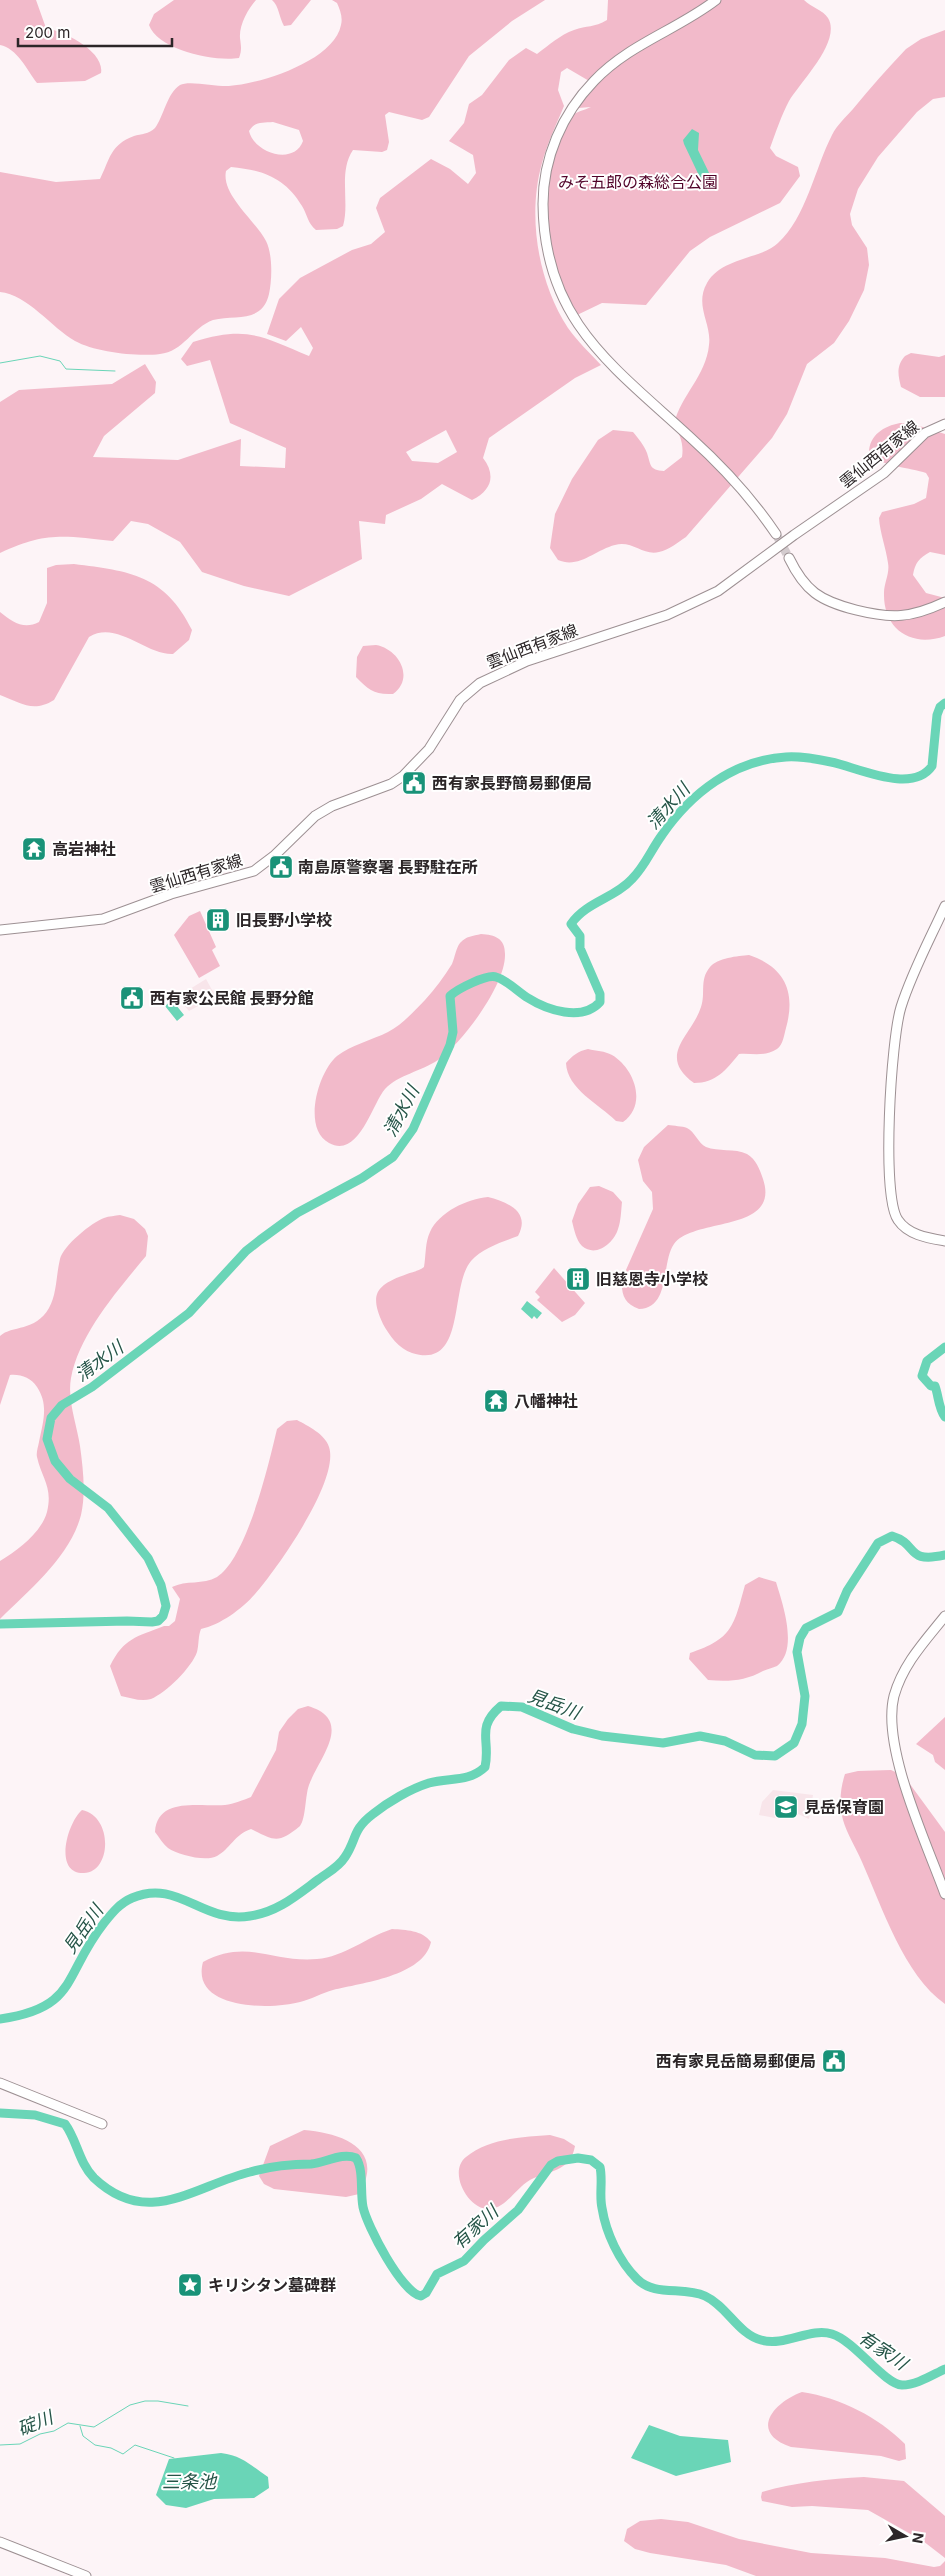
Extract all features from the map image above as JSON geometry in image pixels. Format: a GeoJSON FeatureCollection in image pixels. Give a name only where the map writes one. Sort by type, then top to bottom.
{"type":"FeatureCollection","features":[{"type":"Feature","properties":{"kind":"street"},"geometry":{"type":"LineString","coordinates":[[716,0],[690,18],[628,52],[593,82],[572,109],[558,134],[548,163],[543,197],[545,237],[556,285],[578,325],[612,366],[711,456],[776,534]]}},
{"type":"Feature","properties":{"kind":"street","name":"雲仙西有家線"},"geometry":{"type":"LineString","coordinates":[[0,930],[103,919],[171,894],[254,871],[275,855],[315,816],[332,806],[377,790],[403,776],[429,749],[460,700],[480,683],[527,661],[667,615],[718,590],[794,534],[884,473],[926,433],[945,424]]}},
{"type":"Feature","properties":{"kind":"street"},"geometry":{"type":"LineString","coordinates":[[789,558],[807,587],[819,597],[839,606],[897,617],[912,615],[945,602]]}},
{"type":"Feature","properties":{"kind":"street"},"geometry":{"type":"LineString","coordinates":[[945,906],[907,990],[896,1024],[892,1060],[889,1186],[893,1211],[904,1227],[919,1235],[945,1241]]}},
{"type":"Feature","properties":{"kind":"street"},"geometry":{"type":"LineString","coordinates":[[945,1616],[914,1655],[903,1673],[892,1704],[892,1728],[895,1747],[907,1789],[945,1894]]}},
{"type":"Feature","properties":{"kind":"street"},"geometry":{"type":"LineString","coordinates":[[0,2084],[102,2124]]}},
{"type":"Feature","properties":{"kind":"street"},"geometry":{"type":"LineString","coordinates":[[0,2542],[86,2576]]}},
{"type":"Feature","properties":{"kind":"shaded area"},"geometry":{"type":"Polygon","coordinates":[[[206,979],[217,999],[214,1003],[200,1005],[189,1011],[177,997],[206,979]]]}},
{"type":"Feature","properties":{"kind":"shaded area","name":"見岳保育園"},"geometry":{"type":"Polygon","coordinates":[[[773,1790],[813,1795],[809,1819],[798,1814],[782,1813],[780,1819],[759,1815],[762,1802],[773,1790]]]}},
{"type":"Feature","properties":{"kind":"green space"},"geometry":{"type":"Polygon","coordinates":[[[0,0],[36,0],[46,28],[72,38],[90,50],[100,65],[101,73],[85,81],[37,83],[17,55],[12,50],[0,45],[0,0]]]}},
{"type":"Feature","properties":{"kind":"green space"},"geometry":{"type":"Polygon","coordinates":[[[174,0],[256,0],[247,13],[241,28],[239,58],[228,59],[202,56],[175,47],[154,34],[149,25],[154,14],[174,0]]]}},
{"type":"Feature","properties":{"kind":"green space"},"geometry":{"type":"Polygon","coordinates":[[[272,0],[311,0],[291,25],[284,26],[276,5],[272,0]]]}},
{"type":"Feature","properties":{"kind":"green space"},"geometry":{"type":"Polygon","coordinates":[[[332,0],[545,0],[512,21],[469,56],[429,117],[422,120],[389,112],[385,115],[389,142],[387,150],[382,152],[353,150],[346,168],[345,217],[343,226],[337,229],[316,230],[311,225],[304,209],[295,196],[281,182],[263,173],[243,168],[231,167],[226,171],[229,189],[240,208],[261,233],[270,253],[271,275],[269,294],[260,310],[254,314],[221,318],[206,323],[182,344],[168,352],[151,355],[128,354],[105,351],[83,345],[66,335],[30,305],[10,294],[0,292],[0,172],[56,182],[100,179],[115,148],[134,136],[148,133],[155,128],[172,93],[180,85],[190,83],[229,86],[259,81],[311,60],[335,38],[341,25],[341,16],[337,3],[332,0]],[[273,122],[256,124],[249,131],[252,139],[258,145],[274,154],[283,155],[298,149],[303,141],[299,130],[273,122]]]}},
{"type":"Feature","properties":{"kind":"green space","name":"みそ五郎の森総合公園"},"geometry":{"type":"Polygon","coordinates":[[[608,0],[804,0],[823,13],[828,18],[831,27],[825,49],[789,101],[770,148],[776,156],[798,167],[800,176],[780,203],[710,237],[690,251],[646,305],[602,303],[575,316],[557,270],[551,243],[547,189],[551,163],[559,138],[572,115],[591,107],[578,108],[596,85],[567,68],[561,72],[558,90],[564,106],[546,149],[538,183],[536,226],[538,248],[549,290],[558,310],[568,328],[601,365],[575,378],[489,438],[483,458],[490,470],[491,476],[488,487],[484,492],[472,500],[442,484],[421,499],[386,515],[385,524],[359,521],[362,559],[289,596],[244,586],[202,572],[180,542],[148,524],[131,521],[113,541],[68,537],[43,538],[0,553],[0,402],[19,390],[112,384],[145,364],[156,382],[155,393],[104,436],[93,457],[178,460],[241,439],[240,466],[285,468],[286,448],[230,423],[210,360],[187,366],[181,359],[193,342],[227,334],[253,335],[309,356],[313,348],[301,327],[286,341],[267,334],[279,299],[300,278],[352,250],[371,244],[385,232],[376,208],[380,198],[431,159],[450,169],[468,184],[476,173],[473,155],[449,141],[464,123],[469,104],[482,95],[509,60],[526,48],[537,54],[569,32],[607,20],[608,0]],[[446,430],[406,452],[412,461],[438,463],[457,452],[446,430]]]}},
{"type":"Feature","properties":{"kind":"green space"},"geometry":{"type":"Polygon","coordinates":[[[945,30],[945,97],[933,99],[917,112],[878,157],[858,189],[850,214],[852,225],[867,248],[869,265],[864,290],[849,321],[834,343],[807,364],[787,414],[772,438],[686,537],[670,548],[653,553],[621,544],[608,547],[580,561],[566,562],[558,560],[550,548],[555,514],[572,479],[598,440],[613,430],[633,432],[644,447],[651,466],[659,470],[664,471],[682,457],[681,440],[674,424],[677,414],[707,356],[709,337],[702,299],[707,283],[722,268],[771,248],[788,233],[803,207],[826,148],[839,124],[906,49],[921,39],[945,30]]]}},
{"type":"Feature","properties":{"kind":"green space"},"geometry":{"type":"Polygon","coordinates":[[[911,353],[939,357],[945,355],[945,397],[920,397],[901,387],[899,367],[905,356],[911,353]]]}},
{"type":"Feature","properties":{"kind":"green space"},"geometry":{"type":"Polygon","coordinates":[[[900,423],[913,424],[945,434],[945,555],[930,552],[926,554],[916,564],[913,575],[926,593],[945,598],[945,636],[933,639],[921,640],[902,633],[888,617],[885,606],[884,589],[888,567],[879,518],[882,512],[914,504],[926,498],[929,478],[926,473],[886,463],[869,453],[872,441],[879,432],[888,426],[900,423]]]}},
{"type":"Feature","properties":{"kind":"green space"},"geometry":{"type":"Polygon","coordinates":[[[74,564],[129,573],[158,587],[170,597],[192,630],[189,640],[173,654],[162,653],[120,635],[100,633],[89,637],[54,700],[40,706],[33,706],[21,704],[0,695],[0,612],[18,624],[28,625],[39,622],[47,603],[47,568],[56,565],[74,564]]]}},
{"type":"Feature","properties":{"kind":"green space"},"geometry":{"type":"Polygon","coordinates":[[[376,645],[391,652],[401,665],[403,680],[400,687],[393,694],[381,694],[372,691],[356,677],[357,657],[363,646],[376,645]]]}},
{"type":"Feature","properties":{"kind":"green space"},"geometry":{"type":"Polygon","coordinates":[[[200,911],[216,947],[212,950],[220,966],[199,978],[174,935],[189,916],[200,911]]]}},
{"type":"Feature","properties":{"kind":"green space"},"geometry":{"type":"Polygon","coordinates":[[[481,934],[498,938],[503,944],[505,954],[498,981],[491,997],[481,1012],[448,1052],[438,1060],[397,1080],[385,1089],[356,1137],[349,1143],[339,1146],[329,1143],[321,1136],[316,1126],[315,1114],[319,1087],[330,1064],[343,1052],[388,1032],[403,1022],[443,978],[452,964],[460,943],[467,938],[481,934]]]}},
{"type":"Feature","properties":{"kind":"green space"},"geometry":{"type":"Polygon","coordinates":[[[749,955],[771,966],[785,982],[788,992],[789,1015],[782,1042],[777,1049],[768,1053],[739,1054],[725,1070],[714,1078],[694,1083],[683,1073],[678,1063],[677,1054],[701,1007],[707,972],[718,961],[749,955]]]}},
{"type":"Feature","properties":{"kind":"green space"},"geometry":{"type":"Polygon","coordinates":[[[588,1049],[612,1055],[627,1068],[632,1077],[636,1096],[635,1106],[631,1114],[623,1122],[616,1121],[585,1095],[572,1081],[566,1063],[576,1054],[588,1049]]]}},
{"type":"Feature","properties":{"kind":"green space"},"geometry":{"type":"Polygon","coordinates":[[[668,1125],[687,1128],[706,1147],[742,1152],[750,1156],[763,1179],[765,1196],[759,1208],[748,1216],[733,1222],[699,1230],[684,1236],[674,1244],[670,1252],[661,1293],[649,1307],[639,1309],[624,1298],[622,1284],[622,1279],[653,1209],[652,1192],[643,1181],[638,1160],[644,1147],[668,1125]]]}},
{"type":"Feature","properties":{"kind":"green space"},"geometry":{"type":"Polygon","coordinates":[[[599,1186],[613,1192],[622,1202],[619,1226],[613,1239],[604,1247],[593,1250],[587,1249],[580,1244],[572,1221],[578,1204],[590,1187],[599,1186]]]}},
{"type":"Feature","properties":{"kind":"green space"},"geometry":{"type":"Polygon","coordinates":[[[488,1197],[510,1205],[519,1214],[522,1220],[518,1236],[486,1249],[471,1261],[464,1273],[449,1338],[441,1349],[429,1355],[407,1351],[395,1341],[383,1324],[376,1305],[378,1292],[388,1282],[424,1267],[428,1236],[440,1218],[454,1208],[471,1200],[488,1197]]]}},
{"type":"Feature","properties":{"kind":"green space"},"geometry":{"type":"Polygon","coordinates":[[[120,1215],[134,1219],[145,1229],[148,1236],[146,1256],[101,1313],[82,1345],[75,1362],[71,1378],[70,1395],[83,1472],[84,1489],[81,1515],[68,1545],[48,1572],[0,1619],[0,1561],[14,1552],[40,1527],[47,1512],[49,1496],[37,1455],[43,1421],[43,1400],[32,1381],[22,1376],[10,1375],[0,1405],[0,1336],[11,1330],[31,1325],[43,1316],[52,1303],[60,1259],[66,1248],[86,1229],[99,1220],[120,1215]]]}},
{"type":"Feature","properties":{"kind":"green space"},"geometry":{"type":"Polygon","coordinates":[[[554,1268],[585,1303],[575,1315],[562,1322],[537,1300],[540,1297],[535,1292],[554,1268]]]}},
{"type":"Feature","properties":{"kind":"green space"},"geometry":{"type":"Polygon","coordinates":[[[297,1420],[324,1438],[329,1447],[330,1462],[316,1501],[291,1545],[265,1582],[244,1605],[223,1620],[201,1629],[197,1652],[194,1658],[171,1685],[157,1696],[147,1700],[121,1696],[110,1666],[120,1649],[132,1640],[164,1626],[169,1626],[175,1621],[180,1599],[172,1587],[212,1579],[228,1567],[238,1551],[255,1509],[277,1429],[287,1421],[297,1420]]]}},
{"type":"Feature","properties":{"kind":"green space"},"geometry":{"type":"Polygon","coordinates":[[[759,1577],[776,1582],[779,1591],[785,1613],[788,1637],[784,1658],[777,1666],[750,1677],[729,1681],[708,1680],[689,1659],[690,1653],[715,1642],[730,1629],[738,1611],[745,1585],[759,1577]]]}},
{"type":"Feature","properties":{"kind":"green space"},"geometry":{"type":"Polygon","coordinates":[[[308,1706],[322,1712],[329,1720],[332,1730],[330,1741],[309,1785],[300,1826],[286,1836],[276,1839],[251,1829],[240,1835],[221,1853],[212,1858],[185,1855],[173,1851],[166,1846],[155,1832],[158,1821],[163,1813],[172,1808],[182,1806],[225,1805],[251,1797],[276,1750],[279,1732],[298,1709],[308,1706]]]}},
{"type":"Feature","properties":{"kind":"green space"},"geometry":{"type":"Polygon","coordinates":[[[945,1717],[945,1770],[935,1762],[933,1755],[916,1744],[945,1717]]]}},
{"type":"Feature","properties":{"kind":"green space"},"geometry":{"type":"Polygon","coordinates":[[[891,1770],[904,1776],[945,1832],[945,2004],[930,1991],[906,1958],[886,1919],[843,1820],[841,1797],[845,1774],[858,1771],[891,1770]]]}},
{"type":"Feature","properties":{"kind":"green space"},"geometry":{"type":"Polygon","coordinates":[[[82,1810],[92,1814],[99,1822],[104,1832],[105,1843],[104,1854],[100,1864],[93,1870],[84,1873],[74,1871],[68,1865],[66,1857],[68,1836],[72,1825],[82,1810]]]}},
{"type":"Feature","properties":{"kind":"green space"},"geometry":{"type":"Polygon","coordinates":[[[392,1929],[413,1931],[423,1935],[431,1942],[426,1954],[417,1963],[390,1976],[333,1990],[300,2002],[271,2006],[253,2006],[236,2003],[220,1998],[209,1990],[202,1978],[203,1962],[219,1955],[247,1952],[287,1958],[317,1959],[337,1955],[392,1929]]]}},
{"type":"Feature","properties":{"kind":"green space"},"geometry":{"type":"Polygon","coordinates":[[[304,2130],[332,2135],[356,2146],[363,2155],[367,2165],[366,2178],[359,2194],[346,2197],[274,2189],[264,2184],[259,2176],[270,2146],[304,2130]]]}},
{"type":"Feature","properties":{"kind":"green space"},"geometry":{"type":"Polygon","coordinates":[[[550,2135],[564,2139],[575,2146],[570,2160],[560,2168],[528,2181],[503,2204],[491,2209],[483,2208],[468,2198],[463,2190],[459,2172],[461,2164],[466,2157],[496,2142],[550,2135]]]}},
{"type":"Feature","properties":{"kind":"green space"},"geometry":{"type":"Polygon","coordinates":[[[802,2392],[845,2404],[871,2417],[905,2444],[906,2459],[899,2461],[881,2456],[791,2447],[778,2441],[771,2434],[768,2426],[770,2418],[782,2403],[802,2392]]]}},
{"type":"Feature","properties":{"kind":"green space"},"geometry":{"type":"Polygon","coordinates":[[[864,2477],[904,2481],[945,2516],[945,2558],[923,2541],[868,2510],[812,2506],[792,2507],[762,2501],[761,2497],[762,2492],[800,2483],[864,2477]]]}},
{"type":"Feature","properties":{"kind":"green space"},"geometry":{"type":"Polygon","coordinates":[[[661,2519],[688,2522],[739,2539],[811,2553],[885,2558],[934,2567],[940,2566],[945,2561],[945,2576],[756,2576],[726,2565],[650,2553],[635,2549],[624,2541],[627,2529],[640,2521],[661,2519]]]}},
{"type":"Feature","properties":{"kind":"water"},"geometry":{"type":"Polygon","coordinates":[[[692,129],[699,133],[698,150],[712,179],[713,186],[704,186],[684,144],[683,140],[692,129]]]}},
{"type":"Feature","properties":{"kind":"water"},"geometry":{"type":"Polygon","coordinates":[[[172,1000],[184,1015],[177,1021],[165,1006],[172,1000]]]}},
{"type":"Feature","properties":{"kind":"water"},"geometry":{"type":"Polygon","coordinates":[[[527,1301],[542,1313],[537,1319],[534,1316],[532,1319],[521,1309],[527,1301]]]}},
{"type":"Feature","properties":{"kind":"water"},"geometry":{"type":"Polygon","coordinates":[[[649,2425],[680,2436],[728,2440],[731,2462],[676,2476],[631,2458],[649,2425]]]}},
{"type":"Feature","properties":{"kind":"water","name":"三条池"},"geometry":{"type":"Polygon","coordinates":[[[221,2453],[241,2459],[268,2477],[269,2488],[254,2498],[214,2499],[186,2508],[166,2505],[156,2495],[169,2459],[221,2453]]]}},
{"type":"Feature","properties":{"kind":"waterway"},"geometry":{"type":"LineString","coordinates":[[0,363],[40,356],[60,361],[66,369],[115,371]]}},
{"type":"Feature","properties":{"kind":"waterway","name":"清水川"},"geometry":{"type":"LineString","coordinates":[[0,1624],[152,1622],[158,1621],[163,1616],[166,1606],[161,1585],[148,1558],[108,1508],[70,1479],[55,1461],[47,1439],[51,1418],[62,1405],[92,1387],[189,1313],[246,1251],[260,1240],[297,1213],[362,1178],[393,1157],[413,1129],[450,1045],[453,1032],[450,996],[472,983],[496,977],[536,1002],[554,1010],[574,1013],[584,1012],[593,1008],[600,1002],[600,994],[580,948],[580,936],[571,924],[584,910],[617,891],[632,879],[641,869],[658,841],[674,820],[700,793],[715,781],[732,772],[767,759],[786,757],[820,760],[898,779],[911,778],[923,774],[932,766],[937,715],[940,707],[945,703]]}},
{"type":"Feature","properties":{"kind":"waterway","name":"見岳川"},"geometry":{"type":"LineString","coordinates":[[945,1347],[927,1361],[922,1376],[931,1386],[935,1386],[945,1417]]}},
{"type":"Feature","properties":{"kind":"waterway","name":"見岳川"},"geometry":{"type":"LineString","coordinates":[[0,2019],[25,2014],[43,2007],[56,1998],[66,1986],[104,1923],[120,1905],[132,1898],[148,1893],[163,1894],[177,1897],[218,1914],[233,1917],[260,1914],[287,1902],[333,1870],[349,1851],[361,1825],[385,1805],[407,1792],[429,1783],[465,1778],[485,1767],[486,1728],[488,1721],[501,1706],[522,1707],[573,1729],[602,1736],[663,1743],[700,1736],[725,1741],[755,1755],[775,1756],[794,1743],[802,1724],[805,1696],[797,1652],[800,1638],[806,1628],[838,1612],[847,1591],[878,1543],[892,1536],[900,1539],[918,1555],[924,1557],[945,1555]]}},
{"type":"Feature","properties":{"kind":"waterway","name":"有家川"},"geometry":{"type":"LineString","coordinates":[[0,2113],[35,2115],[65,2124],[81,2159],[94,2178],[114,2193],[133,2201],[152,2202],[171,2199],[229,2178],[265,2168],[311,2164],[345,2156],[356,2158],[361,2175],[363,2207],[378,2243],[404,2284],[421,2296],[426,2293],[437,2274],[464,2261],[484,2240],[518,2210],[551,2165],[558,2161],[578,2158],[591,2160],[600,2167],[601,2203],[610,2237],[624,2264],[644,2284],[661,2290],[696,2293],[705,2296],[720,2306],[746,2332],[761,2340],[779,2341],[815,2333],[832,2334],[850,2345],[887,2378],[902,2385],[919,2382],[945,2369]]}},
{"type":"Feature","properties":{"kind":"waterway","name":"碇川"},"geometry":{"type":"LineString","coordinates":[[0,2445],[20,2444],[40,2434],[54,2431],[68,2423],[94,2427],[130,2405],[145,2401],[158,2401],[188,2406]]}},
{"type":"Feature","properties":{"kind":"waterway"},"geometry":{"type":"LineString","coordinates":[[80,2426],[83,2436],[95,2445],[111,2448],[123,2454],[135,2445],[174,2458]]}},
{"type":"Feature","properties":{"kind":"tunnel"},"geometry":{"type":"LineString","coordinates":[[776,534],[789,558]]}},
{"type":"Feature","properties":{"kind":"place","name":"西有家長野簡易郵便局"},"geometry":{"type":"Point","coordinates":[414,783]}},
{"type":"Feature","properties":{"kind":"place","name":"高岩神社"},"geometry":{"type":"Point","coordinates":[34,849]}},
{"type":"Feature","properties":{"kind":"place","name":"南島原警察署 長野駐在所"},"geometry":{"type":"Point","coordinates":[281,867]}},
{"type":"Feature","properties":{"kind":"place","name":"旧長野小学校"},"geometry":{"type":"Point","coordinates":[218,920]}},
{"type":"Feature","properties":{"kind":"place","name":"西有家公民館 長野分館"},"geometry":{"type":"Point","coordinates":[132,998]}},
{"type":"Feature","properties":{"kind":"place","name":"旧慈恩寺小学校"},"geometry":{"type":"Point","coordinates":[578,1279]}},
{"type":"Feature","properties":{"kind":"place","name":"八幡神社"},"geometry":{"type":"Point","coordinates":[496,1401]}},
{"type":"Feature","properties":{"kind":"place","name":"見岳保育園"},"geometry":{"type":"Point","coordinates":[786,1807]}},
{"type":"Feature","properties":{"kind":"place","name":"西有家見岳簡易郵便局"},"geometry":{"type":"Point","coordinates":[834,2061]}},
{"type":"Feature","properties":{"kind":"place","name":"キリシタン墓碑群"},"geometry":{"type":"Point","coordinates":[190,2285]}}]}
